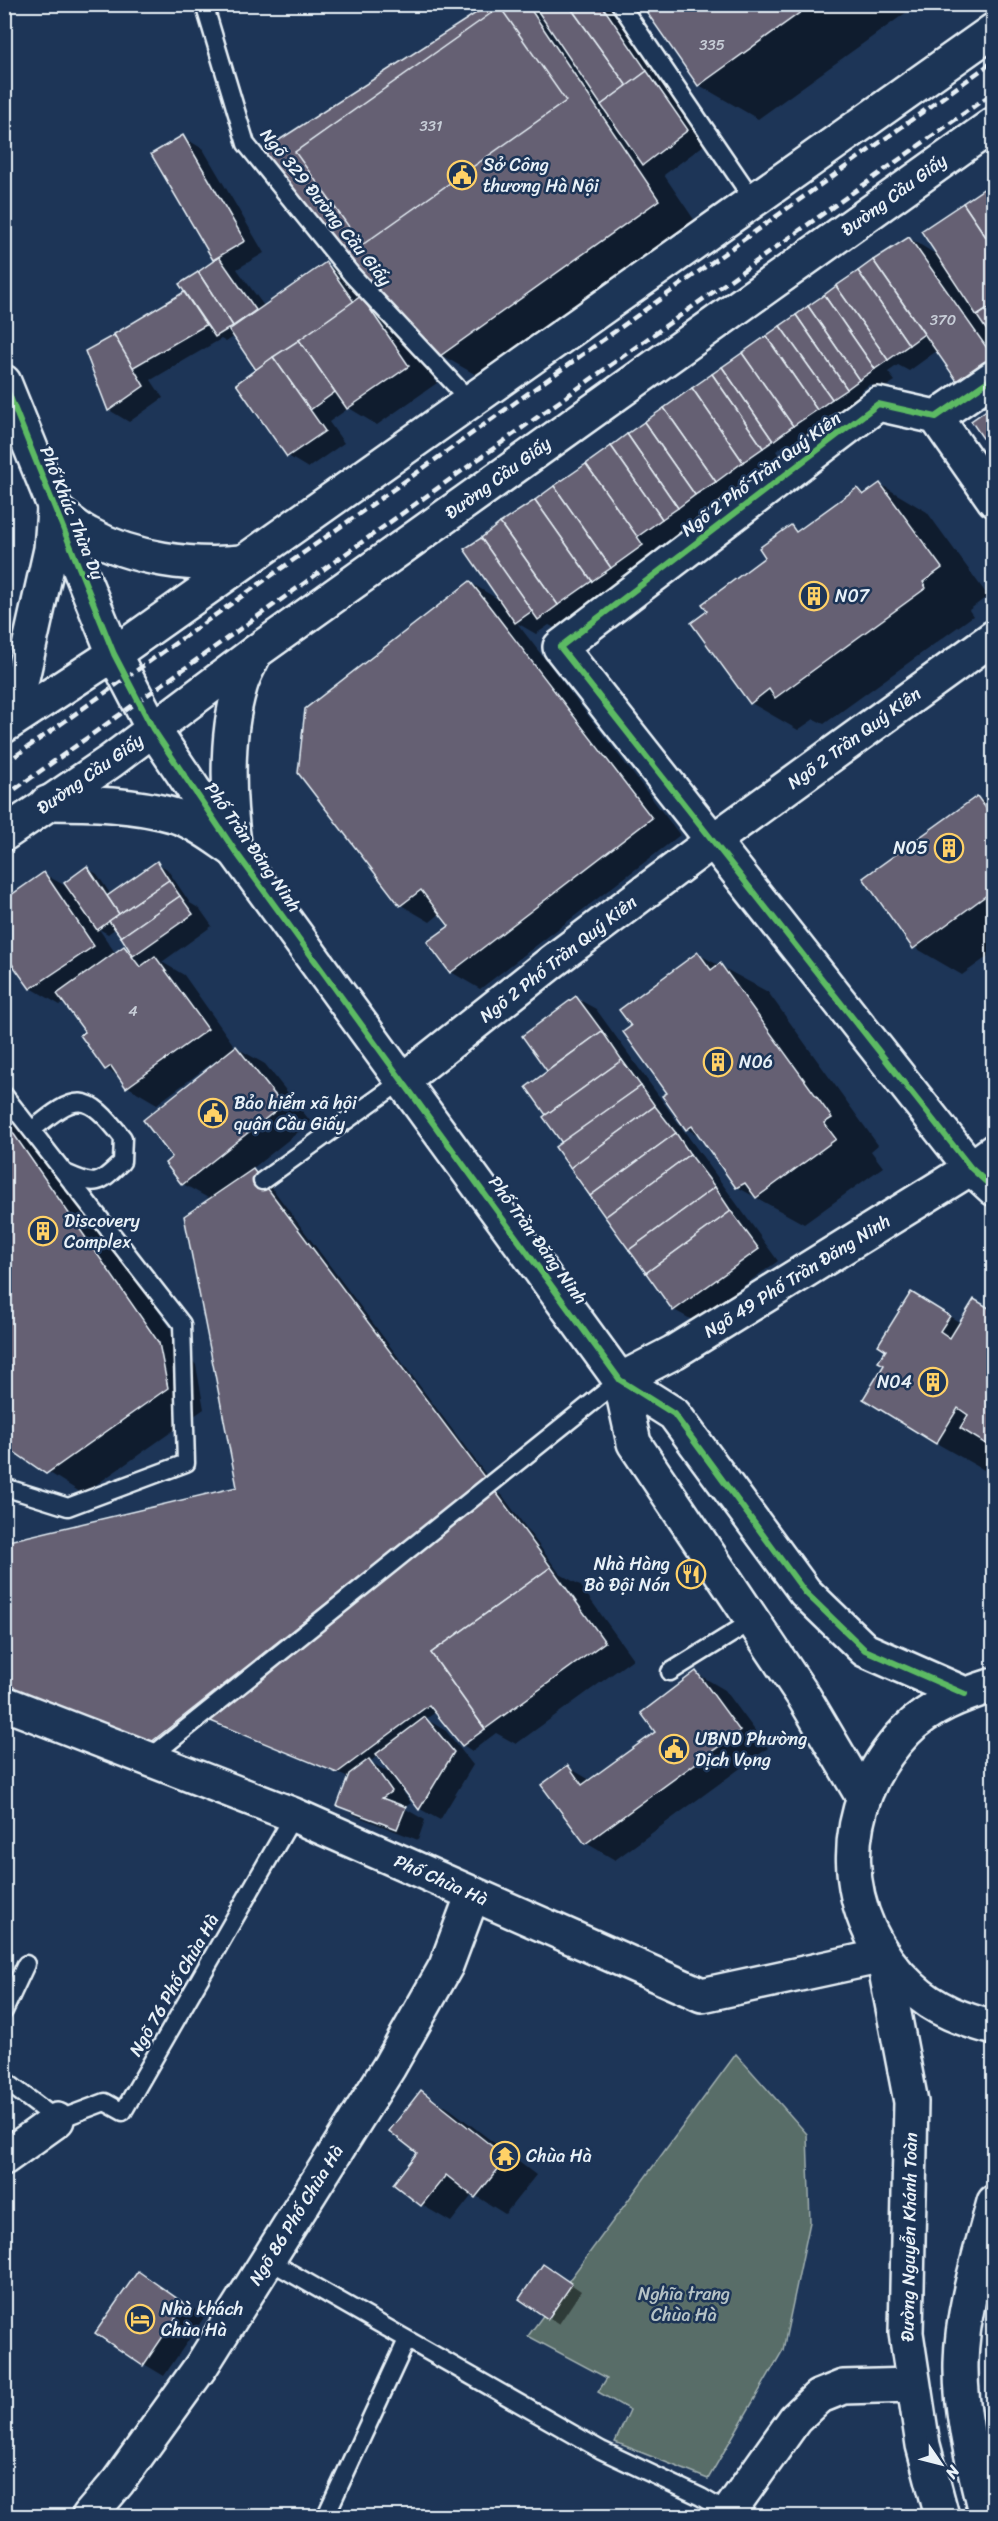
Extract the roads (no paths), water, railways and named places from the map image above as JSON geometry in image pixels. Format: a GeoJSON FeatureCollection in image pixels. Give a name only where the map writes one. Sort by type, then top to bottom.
{"type":"FeatureCollection","features":[{"type":"Feature","properties":{"kind":"street"},"geometry":{"type":"LineString","coordinates":[[4,726],[114,654],[993,30]]}},
{"type":"Feature","properties":{"kind":"street","name":"Đường Cầu Giấy"},"geometry":{"type":"LineString","coordinates":[[4,834],[993,124]]}},
{"type":"Feature","properties":{"kind":"street"},"geometry":{"type":"LineString","coordinates":[[993,377],[936,417],[993,500]]}},
{"type":"Feature","properties":{"kind":"street","name":"Phố Khúc Thừa Dụ"},"geometry":{"type":"LineString","coordinates":[[4,382],[114,654],[153,729]]}},
{"type":"Feature","properties":{"kind":"street","name":"Ngõ 2 Phố Trần Quý Kiên"},"geometry":{"type":"LineString","coordinates":[[403,1080],[553,961],[714,840],[560,647],[878,404],[936,417]]}},
{"type":"Feature","properties":{"kind":"street"},"geometry":{"type":"LineString","coordinates":[[54,509],[87,534],[138,554],[198,564],[242,562]]}},
{"type":"Feature","properties":{"kind":"street"},"geometry":{"type":"LineString","coordinates":[[4,720],[15,702],[21,683],[51,549],[54,509]]}},
{"type":"Feature","properties":{"kind":"street","name":"Ngõ 2 Trần Quý Kiên"},"geometry":{"type":"LineString","coordinates":[[714,840],[993,637]]}},
{"type":"Feature","properties":{"kind":"street"},"geometry":{"type":"LineString","coordinates":[[236,850],[230,814],[233,721],[240,686],[256,651]]}},
{"type":"Feature","properties":{"kind":"street","name":"Phố Trần Đăng Ninh"},"geometry":{"type":"LineString","coordinates":[[153,729],[236,850],[620,1380],[674,1414],[805,1592],[865,1650],[979,1689]]}},
{"type":"Feature","properties":{"kind":"street"},"geometry":{"type":"LineString","coordinates":[[47,803],[89,803],[176,816],[198,826],[236,850]]}},
{"type":"Feature","properties":{"kind":"street"},"geometry":{"type":"LineString","coordinates":[[714,840],[986,1169]]}},
{"type":"Feature","properties":{"kind":"street","name":"Ngõ 49 Phố Trần Đăng Ninh"},"geometry":{"type":"LineString","coordinates":[[620,1380],[674,1352],[986,1169]]}},
{"type":"Feature","properties":{"kind":"street","name":"Phố Trần Đăng Ninh"},"geometry":{"type":"LineString","coordinates":[[620,1380],[634,1443],[804,1697],[863,1797]]}},
{"type":"Feature","properties":{"kind":"street"},"geometry":{"type":"LineString","coordinates":[[979,1689],[932,1710],[907,1730],[886,1755],[863,1797],[857,1818],[853,1854],[858,1900],[868,1929],[883,1956],[913,1989],[941,2009],[968,2021],[993,2028]]}},
{"type":"Feature","properties":{"kind":"street","name":"Phố Chùa Hà"},"geometry":{"type":"LineString","coordinates":[[4,1703],[294,1815],[702,1995],[883,1956]]}},
{"type":"Feature","properties":{"kind":"street","name":"Ngõ 86 Phố Chùa Hà"},"geometry":{"type":"LineString","coordinates":[[89,2517],[118,2482],[202,2365],[389,2067],[446,1966],[473,1894]]}},
{"type":"Feature","properties":{"kind":"street","name":"Đường Nguyễn Khánh Toàn"},"geometry":{"type":"LineString","coordinates":[[883,1956],[911,2102],[906,2333],[912,2385],[923,2445],[942,2517]]}},
{"type":"Feature","properties":{"kind":"street"},"geometry":{"type":"LineString","coordinates":[[4,2158],[57,2120]]}},
{"type":"Feature","properties":{"kind":"street"},"geometry":{"type":"LineString","coordinates":[[986,2517],[968,2439],[961,2364],[969,2296],[993,2202]]}},
{"type":"Feature","properties":{"kind":"street"},"geometry":{"type":"LineString","coordinates":[[727,2515],[795,2419],[818,2397],[843,2387],[963,2386]]}},
{"type":"Feature","properties":{"kind":"lane","name":"Ngõ 329 Đường Cầu Giấy"},"geometry":{"type":"LineString","coordinates":[[204,4],[246,144],[352,275],[471,402]]}},
{"type":"Feature","properties":{"kind":"lane"},"geometry":{"type":"LineString","coordinates":[[620,4],[754,201]]}},
{"type":"Feature","properties":{"kind":"lane"},"geometry":{"type":"LineString","coordinates":[[262,1181],[403,1080]]}},
{"type":"Feature","properties":{"kind":"lane"},"geometry":{"type":"LineString","coordinates":[[4,1095],[182,1324],[186,1463],[68,1507],[4,1487]]}},
{"type":"Feature","properties":{"kind":"lane"},"geometry":{"type":"LineString","coordinates":[[32,1130],[53,1112],[68,1103],[77,1101],[90,1104],[103,1113],[123,1138],[122,1162],[103,1180],[88,1182],[64,1172]]}},
{"type":"Feature","properties":{"kind":"lane"},"geometry":{"type":"LineString","coordinates":[[148,1759],[620,1380]]}},
{"type":"Feature","properties":{"kind":"lane"},"geometry":{"type":"LineString","coordinates":[[670,1672],[754,1620]]}},
{"type":"Feature","properties":{"kind":"lane","name":"Ngõ 76 Phố Chùa Hà"},"geometry":{"type":"LineString","coordinates":[[57,2120],[105,2102],[123,2112],[294,1815]]}},
{"type":"Feature","properties":{"kind":"lane"},"geometry":{"type":"LineString","coordinates":[[4,2011],[26,1964]]}},
{"type":"Feature","properties":{"kind":"lane"},"geometry":{"type":"LineString","coordinates":[[4,2080],[57,2120]]}},
{"type":"Feature","properties":{"kind":"lane"},"geometry":{"type":"LineString","coordinates":[[268,2260],[601,2450],[701,2497],[727,2515]]}},
{"type":"Feature","properties":{"kind":"lane"},"geometry":{"type":"LineString","coordinates":[[336,2517],[327,2513],[407,2340]]}},
{"type":"Feature","properties":{"kind":"railway"},"geometry":{"type":"LineString","coordinates":[[4,764],[994,61]]}},
{"type":"Feature","properties":{"kind":"railway"},"geometry":{"type":"LineString","coordinates":[[4,797],[994,92]]}},
{"type":"Feature","properties":{"kind":"place","name":"Sở Công thương Hà Nội"},"geometry":{"type":"Point","coordinates":[462,175]}},
{"type":"Feature","properties":{"kind":"place","name":"N07"},"geometry":{"type":"Point","coordinates":[814,596]}},
{"type":"Feature","properties":{"kind":"place","name":"N05"},"geometry":{"type":"Point","coordinates":[949,848]}},
{"type":"Feature","properties":{"kind":"place","name":"N06"},"geometry":{"type":"Point","coordinates":[718,1062]}},
{"type":"Feature","properties":{"kind":"place","name":"Bảo hiểm xã hội quận Cầu Giấy"},"geometry":{"type":"Point","coordinates":[213,1113]}},
{"type":"Feature","properties":{"kind":"place","name":"Discovery Complex"},"geometry":{"type":"Point","coordinates":[43,1231]}},
{"type":"Feature","properties":{"kind":"place","name":"N04"},"geometry":{"type":"Point","coordinates":[933,1382]}},
{"type":"Feature","properties":{"kind":"place","name":"Nhà Hàng Bò Đội Nón"},"geometry":{"type":"Point","coordinates":[691,1574]}},
{"type":"Feature","properties":{"kind":"place","name":"UBND Phường Dịch Vọng"},"geometry":{"type":"Point","coordinates":[674,1749]}},
{"type":"Feature","properties":{"kind":"place","name":"Chùa Hà"},"geometry":{"type":"Point","coordinates":[505,2156]}},
{"type":"Feature","properties":{"kind":"place","name":"Nhà khách Chùa Hà"},"geometry":{"type":"Point","coordinates":[140,2319]}},
{"type":"Feature","properties":{"kind":"park label","name":"Nghĩa trang Chùa Hà"},"geometry":{"type":"Point","coordinates":[684,2304]}}]}
